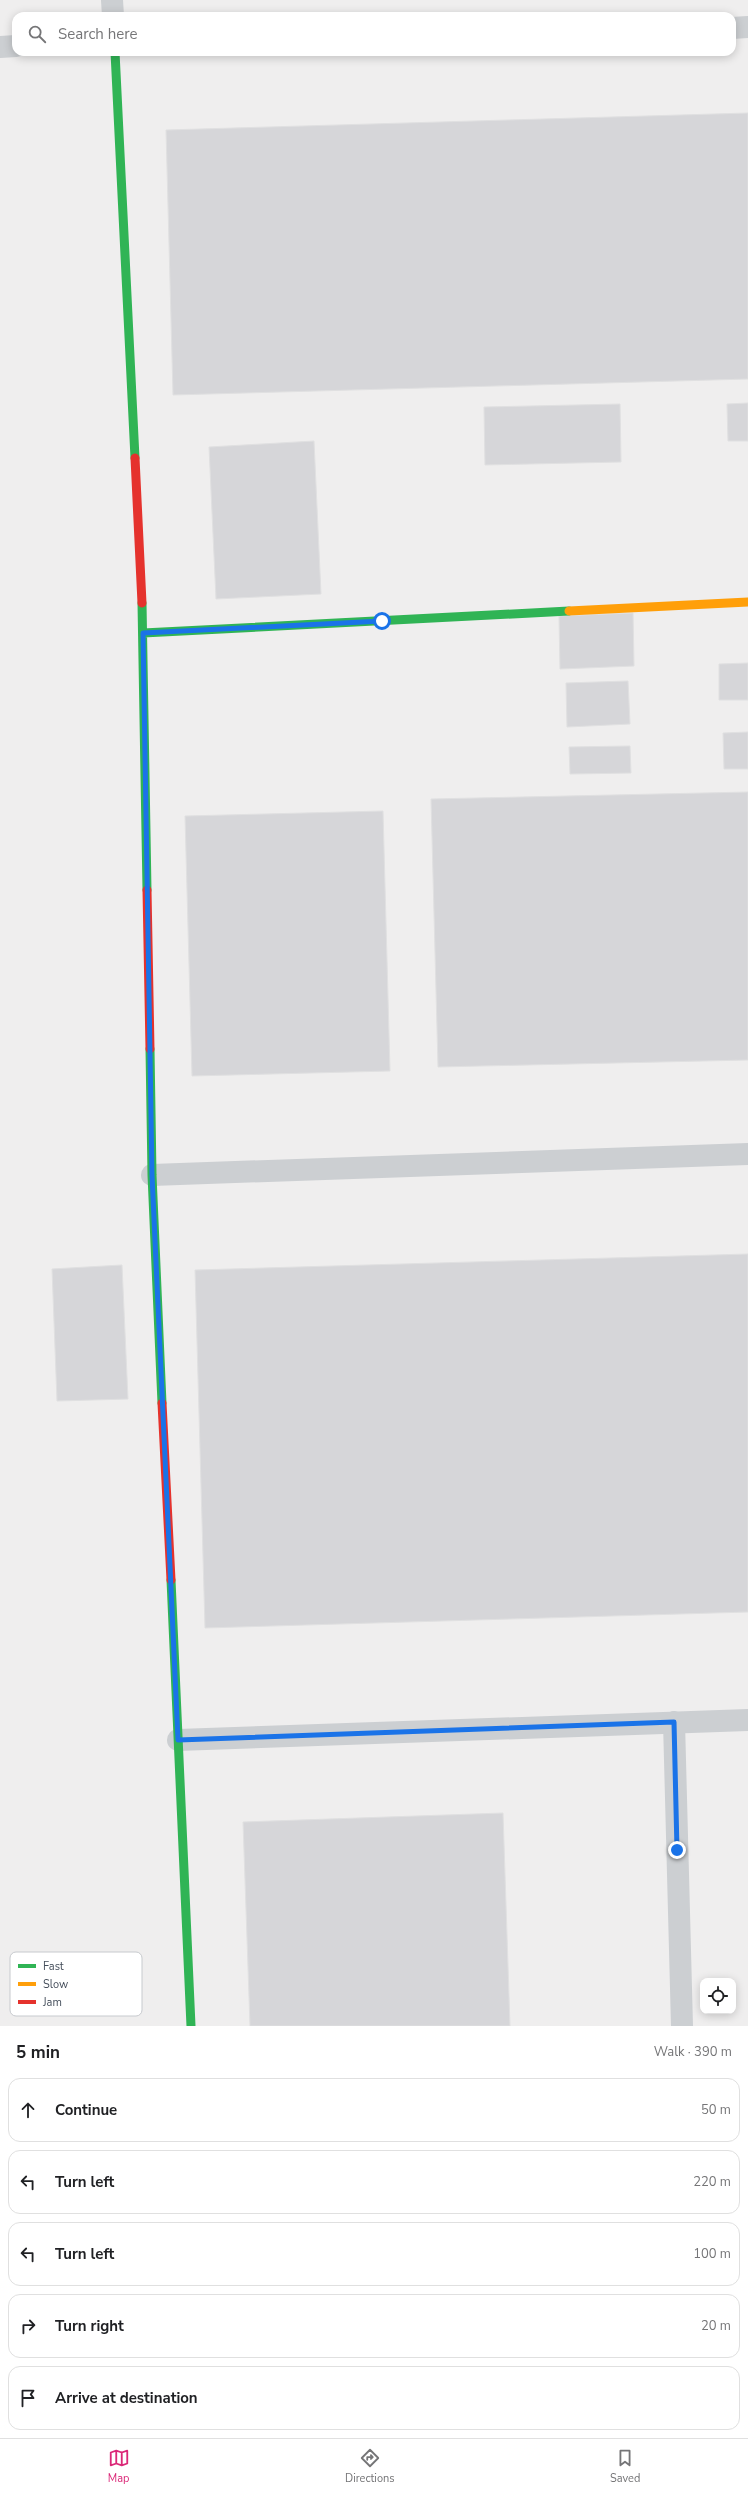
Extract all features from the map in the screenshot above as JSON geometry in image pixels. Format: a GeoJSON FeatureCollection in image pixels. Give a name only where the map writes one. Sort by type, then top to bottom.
{"type":"FeatureCollection","features":[{"type":"Feature","properties":{"kind":"street"},"geometry":{"type":"LineString","coordinates":[[112,0],[113,12]]}},
{"type":"Feature","properties":{"kind":"street"},"geometry":{"type":"LineString","coordinates":[[736,28],[748,27]]}},
{"type":"Feature","properties":{"kind":"street"},"geometry":{"type":"LineString","coordinates":[[0,47],[12,46]]}},
{"type":"Feature","properties":{"kind":"street"},"geometry":{"type":"LineString","coordinates":[[115,56],[143,633],[152,1175],[191,2026]]}},
{"type":"Feature","properties":{"kind":"street"},"geometry":{"type":"LineString","coordinates":[[143,633],[748,602]]}},
{"type":"Feature","properties":{"kind":"street"},"geometry":{"type":"LineString","coordinates":[[152,1175],[748,1154]]}},
{"type":"Feature","properties":{"kind":"street"},"geometry":{"type":"LineString","coordinates":[[178,1740],[748,1720]]}},
{"type":"Feature","properties":{"kind":"street"},"geometry":{"type":"LineString","coordinates":[[674,1722],[682,2026]]}},
{"type":"Feature","properties":{"kind":"building"},"geometry":{"type":"Polygon","coordinates":[[[748,113],[748,379],[173,395],[166,130],[748,113]]]}},
{"type":"Feature","properties":{"kind":"building"},"geometry":{"type":"Polygon","coordinates":[[[748,403],[748,441],[728,441],[727,404],[748,403]]]}},
{"type":"Feature","properties":{"kind":"building"},"geometry":{"type":"Polygon","coordinates":[[[620,404],[621,462],[485,465],[484,407],[620,404]]]}},
{"type":"Feature","properties":{"kind":"building"},"geometry":{"type":"Polygon","coordinates":[[[314,441],[321,594],[216,599],[209,447],[314,441]]]}},
{"type":"Feature","properties":{"kind":"building"},"geometry":{"type":"Polygon","coordinates":[[[633,613],[634,666],[560,669],[559,616],[633,613]]]}},
{"type":"Feature","properties":{"kind":"building"},"geometry":{"type":"Polygon","coordinates":[[[748,663],[748,700],[719,700],[719,664],[748,663]]]}},
{"type":"Feature","properties":{"kind":"building"},"geometry":{"type":"Polygon","coordinates":[[[628,681],[630,724],[567,727],[566,683],[628,681]]]}},
{"type":"Feature","properties":{"kind":"building"},"geometry":{"type":"Polygon","coordinates":[[[748,732],[748,769],[724,769],[723,733],[748,732]]]}},
{"type":"Feature","properties":{"kind":"building"},"geometry":{"type":"Polygon","coordinates":[[[630,746],[631,773],[570,774],[569,747],[630,746]]]}},
{"type":"Feature","properties":{"kind":"building"},"geometry":{"type":"Polygon","coordinates":[[[748,792],[748,1060],[438,1067],[431,799],[748,792]]]}},
{"type":"Feature","properties":{"kind":"building"},"geometry":{"type":"Polygon","coordinates":[[[383,811],[390,1071],[192,1076],[185,816],[383,811]]]}},
{"type":"Feature","properties":{"kind":"building"},"geometry":{"type":"Polygon","coordinates":[[[748,1254],[748,1612],[205,1628],[195,1270],[748,1254]]]}},
{"type":"Feature","properties":{"kind":"building"},"geometry":{"type":"Polygon","coordinates":[[[122,1265],[128,1399],[57,1401],[52,1269],[122,1265]]]}},
{"type":"Feature","properties":{"kind":"building"},"geometry":{"type":"Polygon","coordinates":[[[503,1813],[510,2026],[250,2026],[243,1822],[503,1813]]]}},
{"type":"Feature","properties":{"kind":"traffic: fast"},"geometry":{"type":"LineString","coordinates":[[115,56],[135,458]]}},
{"type":"Feature","properties":{"kind":"traffic: fast"},"geometry":{"type":"LineString","coordinates":[[142,603],[147,890]]}},
{"type":"Feature","properties":{"kind":"traffic: fast"},"geometry":{"type":"LineString","coordinates":[[143,633],[569,611]]}},
{"type":"Feature","properties":{"kind":"traffic: fast"},"geometry":{"type":"LineString","coordinates":[[150,1049],[152,1175],[162,1403]]}},
{"type":"Feature","properties":{"kind":"traffic: fast"},"geometry":{"type":"LineString","coordinates":[[171,1580],[191,2026]]}},
{"type":"Feature","properties":{"kind":"traffic: slow"},"geometry":{"type":"LineString","coordinates":[[569,611],[748,602]]}},
{"type":"Feature","properties":{"kind":"traffic: jam"},"geometry":{"type":"LineString","coordinates":[[135,458],[142,603]]}},
{"type":"Feature","properties":{"kind":"traffic: jam"},"geometry":{"type":"LineString","coordinates":[[147,890],[150,1049]]}},
{"type":"Feature","properties":{"kind":"traffic: jam"},"geometry":{"type":"LineString","coordinates":[[162,1403],[171,1580]]}},
{"type":"Feature","properties":{"kind":"route"},"geometry":{"type":"LineString","coordinates":[[382,621],[143,633],[152,1175],[178,1740],[674,1722],[677,1850]]}}]}
